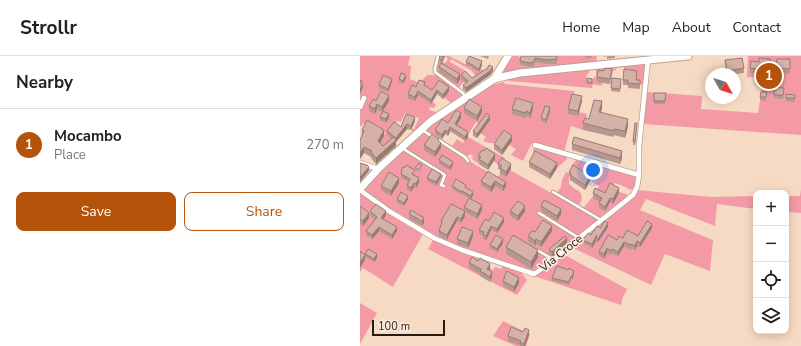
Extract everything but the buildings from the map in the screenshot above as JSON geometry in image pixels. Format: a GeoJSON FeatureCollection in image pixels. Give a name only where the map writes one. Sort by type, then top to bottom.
{"type":"FeatureCollection","features":[{"type":"Feature","properties":{"kind":"street"},"geometry":{"type":"LineString","coordinates":[[494,79],[508,56]]}},
{"type":"Feature","properties":{"kind":"street"},"geometry":{"type":"LineString","coordinates":[[360,190],[378,169],[431,121],[494,79],[520,73],[648,58],[688,56]]}},
{"type":"Feature","properties":{"kind":"street","name":"Via Croce"},"geometry":{"type":"LineString","coordinates":[[360,190],[389,211],[434,238],[462,250],[534,274],[549,264],[633,195],[637,187],[639,175],[639,146],[648,58]]}},
{"type":"Feature","properties":{"kind":"street"},"geometry":{"type":"LineString","coordinates":[[360,107],[364,98]]}},
{"type":"Feature","properties":{"kind":"street"},"geometry":{"type":"LineString","coordinates":[[535,145],[639,175]]}},
{"type":"Feature","properties":{"kind":"street"},"geometry":{"type":"LineString","coordinates":[[360,164],[378,169]]}},
{"type":"Feature","properties":{"kind":"lane"},"geometry":{"type":"LineString","coordinates":[[438,56],[435,72],[463,93],[466,98]]}},
{"type":"Feature","properties":{"kind":"lane"},"geometry":{"type":"LineString","coordinates":[[422,130],[468,160]]}},
{"type":"Feature","properties":{"kind":"lane"},"geometry":{"type":"LineString","coordinates":[[402,148],[446,175],[441,185],[444,186]]}},
{"type":"Feature","properties":{"kind":"lane"},"geometry":{"type":"LineString","coordinates":[[553,192],[602,220]]}},
{"type":"Feature","properties":{"kind":"lane"},"geometry":{"type":"LineString","coordinates":[[539,213],[579,238]]}},
{"type":"Feature","properties":{"kind":"lane"},"geometry":{"type":"LineString","coordinates":[[536,250],[549,257],[549,264]]}},
{"type":"Feature","properties":{"kind":"shaded area"},"geometry":{"type":"Polygon","coordinates":[[[360,56],[410,56],[408,65],[411,66],[410,79],[420,83],[427,75],[437,75],[438,73],[436,68],[438,61],[445,63],[448,59],[445,56],[449,56],[473,68],[486,71],[477,78],[472,71],[451,59],[450,62],[464,70],[469,75],[469,80],[461,79],[464,82],[456,90],[462,96],[451,103],[436,93],[421,97],[430,103],[432,101],[436,105],[434,108],[430,107],[429,110],[436,112],[435,114],[413,132],[411,130],[414,129],[419,118],[405,113],[401,122],[397,121],[392,137],[383,152],[380,144],[385,133],[379,129],[380,127],[367,121],[360,126],[360,56]]]}},
{"type":"Feature","properties":{"kind":"shaded area"},"geometry":{"type":"Polygon","coordinates":[[[510,56],[518,56],[521,58],[520,65],[533,68],[536,59],[532,56],[597,56],[596,63],[502,74],[501,70],[510,56]]]}},
{"type":"Feature","properties":{"kind":"shaded area"},"geometry":{"type":"Polygon","coordinates":[[[748,56],[801,56],[801,135],[643,124],[647,92],[702,96],[701,109],[758,113],[762,78],[747,77],[748,56]]]}},
{"type":"Feature","properties":{"kind":"shaded area"},"geometry":{"type":"Polygon","coordinates":[[[644,65],[646,67],[644,84],[640,85],[624,74],[624,66],[644,65]]]}},
{"type":"Feature","properties":{"kind":"shaded area"},"geometry":{"type":"Polygon","coordinates":[[[614,68],[616,70],[613,71],[610,84],[603,83],[601,86],[593,84],[592,88],[509,81],[507,79],[511,77],[589,70],[586,79],[591,80],[596,76],[596,69],[614,68]]]}},
{"type":"Feature","properties":{"kind":"shaded area"},"geometry":{"type":"Polygon","coordinates":[[[503,82],[505,84],[574,91],[578,116],[579,112],[587,114],[583,130],[571,126],[564,152],[532,143],[523,161],[511,155],[516,149],[509,145],[512,141],[493,143],[483,141],[486,137],[480,133],[490,120],[481,126],[476,122],[468,137],[442,123],[434,135],[425,129],[489,86],[503,82]]]}},
{"type":"Feature","properties":{"kind":"shaded area"},"geometry":{"type":"Polygon","coordinates":[[[423,132],[497,178],[500,174],[506,177],[510,170],[600,220],[540,270],[534,271],[462,250],[434,238],[361,191],[380,171],[423,132]]]}},
{"type":"Feature","properties":{"kind":"shaded area"},"geometry":{"type":"Polygon","coordinates":[[[468,137],[505,158],[500,166],[493,161],[479,160],[481,162],[479,164],[472,159],[473,156],[470,154],[468,156],[452,146],[457,139],[463,143],[468,137]]]}},
{"type":"Feature","properties":{"kind":"shaded area"},"geometry":{"type":"Polygon","coordinates":[[[535,147],[567,156],[567,159],[557,168],[535,156],[533,149],[535,147]]]}},
{"type":"Feature","properties":{"kind":"shaded area"},"geometry":{"type":"Polygon","coordinates":[[[578,159],[637,176],[635,187],[631,190],[615,183],[612,189],[628,195],[619,205],[600,218],[584,207],[599,186],[573,170],[574,169],[571,166],[578,159]]]}},
{"type":"Feature","properties":{"kind":"shaded area"},"geometry":{"type":"Polygon","coordinates":[[[566,172],[571,174],[569,177],[569,184],[578,190],[581,195],[582,200],[580,204],[558,193],[566,172]]]}},
{"type":"Feature","properties":{"kind":"shaded area"},"geometry":{"type":"Polygon","coordinates":[[[801,189],[801,213],[789,212],[789,196],[800,196],[801,189]]]}},
{"type":"Feature","properties":{"kind":"shaded area"},"geometry":{"type":"Polygon","coordinates":[[[637,190],[711,197],[753,196],[753,209],[717,204],[715,226],[646,199],[640,210],[713,240],[710,271],[665,254],[651,285],[571,247],[622,206],[637,190]]]}},
{"type":"Feature","properties":{"kind":"shaded area"},"geometry":{"type":"Polygon","coordinates":[[[360,193],[423,234],[393,287],[363,268],[360,272],[360,193]]]}},
{"type":"Feature","properties":{"kind":"shaded area"},"geometry":{"type":"Polygon","coordinates":[[[433,240],[481,260],[480,262],[493,270],[495,267],[502,269],[503,265],[521,272],[527,280],[517,295],[428,249],[433,240]]]}},
{"type":"Feature","properties":{"kind":"shaded area"},"geometry":{"type":"Polygon","coordinates":[[[563,254],[627,289],[621,305],[534,276],[563,254]]]}},
{"type":"Feature","properties":{"kind":"shaded area"},"geometry":{"type":"Polygon","coordinates":[[[360,303],[377,313],[360,344],[360,303]]]}},
{"type":"Feature","properties":{"kind":"shaded area"},"geometry":{"type":"Polygon","coordinates":[[[503,321],[530,334],[526,346],[516,346],[493,336],[503,321]]]}},
{"type":"Feature","properties":{"kind":"place","name":"Mocambo"},"geometry":{"type":"Point","coordinates":[769,76]}}]}
